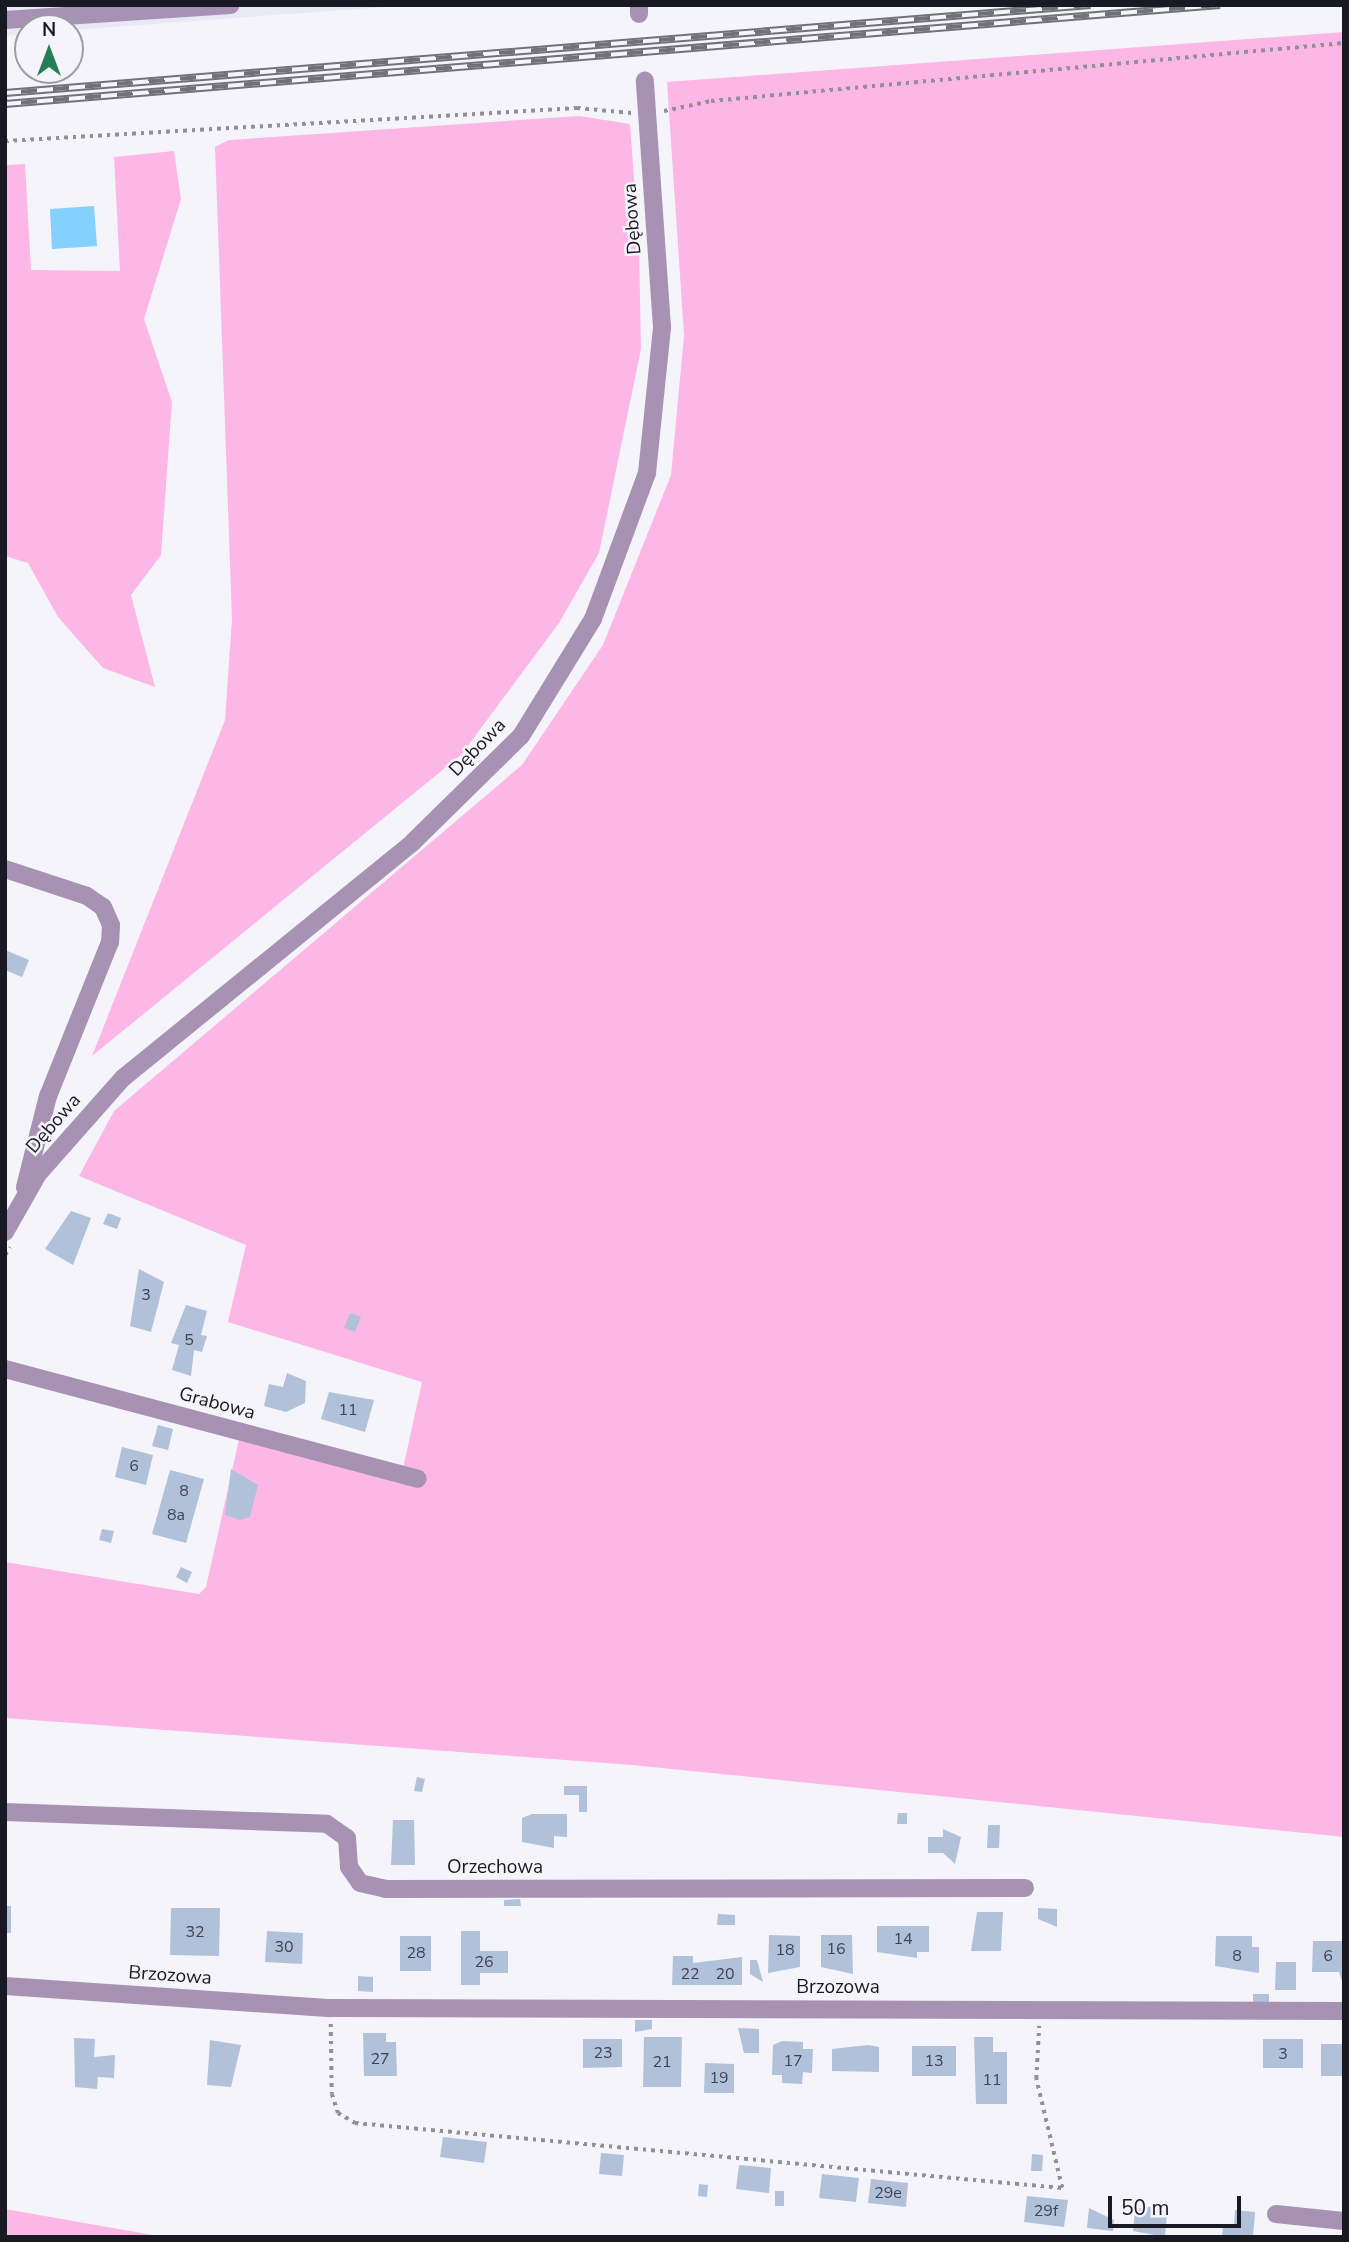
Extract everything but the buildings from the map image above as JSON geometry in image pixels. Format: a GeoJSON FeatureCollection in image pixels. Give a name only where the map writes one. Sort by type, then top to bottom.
{"type":"FeatureCollection","features":[{"type":"Feature","properties":{"kind":"street"},"geometry":{"type":"LineString","coordinates":[[5,20],[66,11],[231,5]]}},
{"type":"Feature","properties":{"kind":"street","name":"Dębowa"},"geometry":{"type":"LineString","coordinates":[[5,1232],[38,1174],[123,1078],[414,842],[521,736],[593,619],[646,473],[662,327],[645,81]]}},
{"type":"Feature","properties":{"kind":"street"},"geometry":{"type":"LineString","coordinates":[[5,869],[87,896],[103,907],[111,925],[110,942],[48,1096],[20,1207]]}},
{"type":"Feature","properties":{"kind":"street","name":"Grabowa"},"geometry":{"type":"LineString","coordinates":[[5,1369],[418,1479]]}},
{"type":"Feature","properties":{"kind":"street","name":"Orzechowa"},"geometry":{"type":"LineString","coordinates":[[5,1812],[327,1824],[347,1838],[349,1867],[360,1883],[386,1889],[1025,1888]]}},
{"type":"Feature","properties":{"kind":"street","name":"Brzozowa"},"geometry":{"type":"LineString","coordinates":[[5,1986],[331,2008],[1344,2011]]}},
{"type":"Feature","properties":{"kind":"street"},"geometry":{"type":"LineString","coordinates":[[1276,2214],[1344,2221]]}},
{"type":"Feature","properties":{"kind":"path"},"geometry":{"type":"LineString","coordinates":[[717,5],[785,5]]}},
{"type":"Feature","properties":{"kind":"path"},"geometry":{"type":"LineString","coordinates":[[5,141],[577,108],[647,114],[711,101],[1344,43]]}},
{"type":"Feature","properties":{"kind":"path"},"geometry":{"type":"LineString","coordinates":[[331,2008],[332,2094],[338,2113],[355,2123],[1062,2188],[1036,2079],[1042,2010]]}},
{"type":"Feature","properties":{"kind":"shaded area"},"geometry":{"type":"Polygon","coordinates":[[[5,5],[413,5],[84,29],[84,14],[14,14],[14,35],[5,35],[5,5]]]}},
{"type":"Feature","properties":{"kind":"shaded area"},"geometry":{"type":"Polygon","coordinates":[[[1344,32],[1344,1837],[632,1765],[5,1718],[5,1562],[199,1594],[206,1587],[240,1435],[400,1482],[422,1382],[228,1322],[246,1245],[79,1176],[114,1111],[522,765],[603,645],[671,475],[684,335],[667,82],[1344,32]]]}},
{"type":"Feature","properties":{"kind":"shaded area"},"geometry":{"type":"Polygon","coordinates":[[[579,116],[630,124],[639,244],[641,349],[599,553],[559,623],[461,755],[92,1056],[225,720],[232,619],[215,147],[229,140],[579,116]]]}},
{"type":"Feature","properties":{"kind":"shaded area"},"geometry":{"type":"Polygon","coordinates":[[[174,151],[181,199],[144,319],[172,402],[161,555],[131,595],[155,687],[103,668],[58,617],[28,563],[5,556],[5,165],[25,164],[31,270],[120,271],[114,157],[174,151]]]}},
{"type":"Feature","properties":{"kind":"shaded area"},"geometry":{"type":"Polygon","coordinates":[[[5,2209],[147,2234],[164,2237],[5,2237],[5,2209]]]}},
{"type":"Feature","properties":{"kind":"water"},"geometry":{"type":"Polygon","coordinates":[[[94,206],[97,246],[52,249],[50,209],[94,206]]]}},
{"type":"Feature","properties":{"kind":"railway"},"geometry":{"type":"LineString","coordinates":[[5,93],[1090,5]]}},
{"type":"Feature","properties":{"kind":"railway"},"geometry":{"type":"LineString","coordinates":[[5,104],[1220,5]]}}]}
